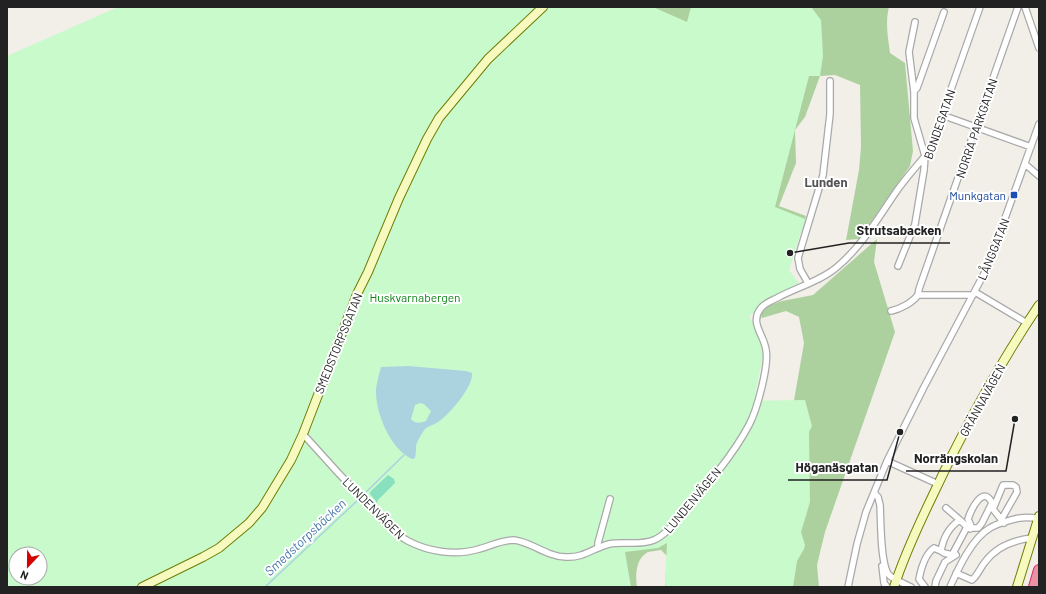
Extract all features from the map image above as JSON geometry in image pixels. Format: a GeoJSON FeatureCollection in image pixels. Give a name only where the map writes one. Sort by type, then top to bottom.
{"type":"FeatureCollection","features":[{"type":"Feature","properties":{"kind":"highway"},"geometry":{"type":"LineString","coordinates":[[1034,587],[1039,570]]}},
{"type":"Feature","properties":{"kind":"street","name":"SMEDSTORPSGATAN"},"geometry":{"type":"LineString","coordinates":[[142,587],[219,548],[249,523],[262,508],[291,460],[303,434],[357,294],[427,139],[439,118],[488,59],[543,7]]}},
{"type":"Feature","properties":{"kind":"street","name":"BONDEGATAN"},"geometry":{"type":"LineString","coordinates":[[898,266],[915,224],[925,156],[930,149],[980,7]]}},
{"type":"Feature","properties":{"kind":"street","name":"NORRA PARKGATAN"},"geometry":{"type":"LineString","coordinates":[[918,295],[1018,7]]}},
{"type":"Feature","properties":{"kind":"street"},"geometry":{"type":"LineString","coordinates":[[1026,7],[1039,48]]}},
{"type":"Feature","properties":{"kind":"street"},"geometry":{"type":"LineString","coordinates":[[914,92],[917,88],[944,12]]}},
{"type":"Feature","properties":{"kind":"street"},"geometry":{"type":"LineString","coordinates":[[915,22],[909,52],[914,92],[914,118],[925,156]]}},
{"type":"Feature","properties":{"kind":"street"},"geometry":{"type":"LineString","coordinates":[[808,283],[800,269],[798,258],[823,175],[830,114],[830,81]]}},
{"type":"Feature","properties":{"kind":"street"},"geometry":{"type":"LineString","coordinates":[[942,115],[1031,147]]}},
{"type":"Feature","properties":{"kind":"street","name":"LÅNGGATAN"},"geometry":{"type":"LineString","coordinates":[[848,587],[857,544],[866,512],[887,461],[900,432],[987,268],[1039,124]]}},
{"type":"Feature","properties":{"kind":"street","name":"LUNDENVÄGEN"},"geometry":{"type":"LineString","coordinates":[[303,434],[360,496],[398,534],[408,541],[418,545],[438,551],[458,553],[478,550],[502,541],[513,540],[528,544],[553,555],[564,557],[581,556],[598,548],[614,543],[643,544],[653,541],[660,537],[716,474],[747,428],[756,411],[767,357],[764,339],[756,326],[757,314],[765,304],[827,274],[836,268],[864,238],[898,189],[925,156]]}},
{"type":"Feature","properties":{"kind":"street"},"geometry":{"type":"LineString","coordinates":[[1025,164],[1039,176]]}},
{"type":"Feature","properties":{"kind":"street"},"geometry":{"type":"LineString","coordinates":[[891,310],[896,310],[914,300],[918,295],[974,293],[1027,323]]}},
{"type":"Feature","properties":{"kind":"street","name":"GRÄNNAVÄGEN"},"geometry":{"type":"LineString","coordinates":[[895,583],[938,484],[976,409],[1039,305]]}},
{"type":"Feature","properties":{"kind":"street"},"geometry":{"type":"LineString","coordinates":[[887,461],[938,484]]}},
{"type":"Feature","properties":{"kind":"street"},"geometry":{"type":"LineString","coordinates":[[1003,485],[1013,485],[1017,492],[1002,522],[993,509],[1003,485]]}},
{"type":"Feature","properties":{"kind":"street"},"geometry":{"type":"LineString","coordinates":[[874,493],[878,497],[880,506],[883,580],[887,587]]}},
{"type":"Feature","properties":{"kind":"street"},"geometry":{"type":"LineString","coordinates":[[935,587],[945,562],[954,555],[969,528],[968,519],[972,509],[982,497],[985,496],[989,498],[992,503],[982,523],[978,528],[969,528]]}},
{"type":"Feature","properties":{"kind":"street"},"geometry":{"type":"LineString","coordinates":[[598,548],[610,499]]}},
{"type":"Feature","properties":{"kind":"street"},"geometry":{"type":"LineString","coordinates":[[946,508],[979,538]]}},
{"type":"Feature","properties":{"kind":"street"},"geometry":{"type":"LineString","coordinates":[[950,587],[966,556],[979,538],[990,528],[1002,522],[1019,518],[1039,517],[1017,587]]}},
{"type":"Feature","properties":{"kind":"street"},"geometry":{"type":"LineString","coordinates":[[941,551],[947,533],[956,522],[960,520]]}},
{"type":"Feature","properties":{"kind":"street"},"geometry":{"type":"LineString","coordinates":[[956,573],[972,580],[979,573],[991,555],[997,550],[1010,543],[1032,538]]}},
{"type":"Feature","properties":{"kind":"street"},"geometry":{"type":"LineString","coordinates":[[925,587],[919,579],[931,550],[934,548],[944,553],[966,556]]}},
{"type":"Feature","properties":{"kind":"street"},"geometry":{"type":"LineString","coordinates":[[883,558],[886,571],[895,583],[911,587]]}},
{"type":"Feature","properties":{"kind":"green space","name":"Huskvarnabergen"},"geometry":{"type":"Polygon","coordinates":[[[118,7],[653,7],[687,22],[691,7],[811,7],[821,20],[823,56],[820,76],[809,76],[775,207],[805,219],[789,270],[799,283],[749,316],[759,336],[763,355],[754,401],[805,400],[812,426],[809,432],[810,502],[801,532],[805,545],[797,561],[793,587],[666,587],[667,543],[658,548],[625,552],[631,587],[7,587],[7,56],[118,7]]]}},
{"type":"Feature","properties":{"kind":"green space"},"geometry":{"type":"Polygon","coordinates":[[[597,7],[889,7],[887,24],[890,53],[905,63],[913,151],[910,166],[859,239],[846,240],[859,170],[861,147],[860,85],[835,75],[820,76],[805,117],[795,130],[796,163],[779,206],[806,216],[801,232],[750,313],[748,319],[757,336],[763,355],[751,402],[793,406],[804,343],[799,317],[786,311],[762,318],[761,314],[770,305],[813,295],[877,239],[874,262],[895,332],[825,532],[817,565],[819,587],[665,587],[667,556],[661,550],[648,552],[641,558],[636,572],[637,587],[604,587],[597,7]]]}},
{"type":"Feature","properties":{"kind":"green space"},"geometry":{"type":"Polygon","coordinates":[[[388,475],[394,479],[395,483],[378,500],[375,507],[373,505],[376,501],[370,492],[388,475]]]}},
{"type":"Feature","properties":{"kind":"water"},"geometry":{"type":"Polygon","coordinates":[[[408,366],[466,371],[472,373],[472,379],[460,400],[443,418],[426,428],[422,433],[416,446],[415,458],[412,459],[397,447],[385,429],[381,419],[376,398],[376,389],[381,367],[408,366]],[[420,403],[415,405],[411,419],[414,422],[420,423],[426,421],[431,411],[424,404],[420,403]]]}},
{"type":"Feature","properties":{"kind":"waterway","name":"Smedstorpsbäcken"},"geometry":{"type":"LineString","coordinates":[[364,494],[404,455]]}},
{"type":"Feature","properties":{"kind":"waterway","name":"Smedstorpsbäcken"},"geometry":{"type":"LineString","coordinates":[[265,587],[358,500]]}},
{"type":"Feature","properties":{"kind":"place","name":"Munkgatan"},"geometry":{"type":"Point","coordinates":[1014,195]}},
{"type":"Feature","properties":{"kind":"place","name":"Strutsabacken"},"geometry":{"type":"Point","coordinates":[790,253]}},
{"type":"Feature","properties":{"kind":"place","name":"Norrängskolan"},"geometry":{"type":"Point","coordinates":[1015,419]}},
{"type":"Feature","properties":{"kind":"place","name":"Höganäsgatan"},"geometry":{"type":"Point","coordinates":[900,432]}},
{"type":"Feature","properties":{"kind":"district","name":"Lunden"},"geometry":{"type":"Point","coordinates":[826,182]}}]}
